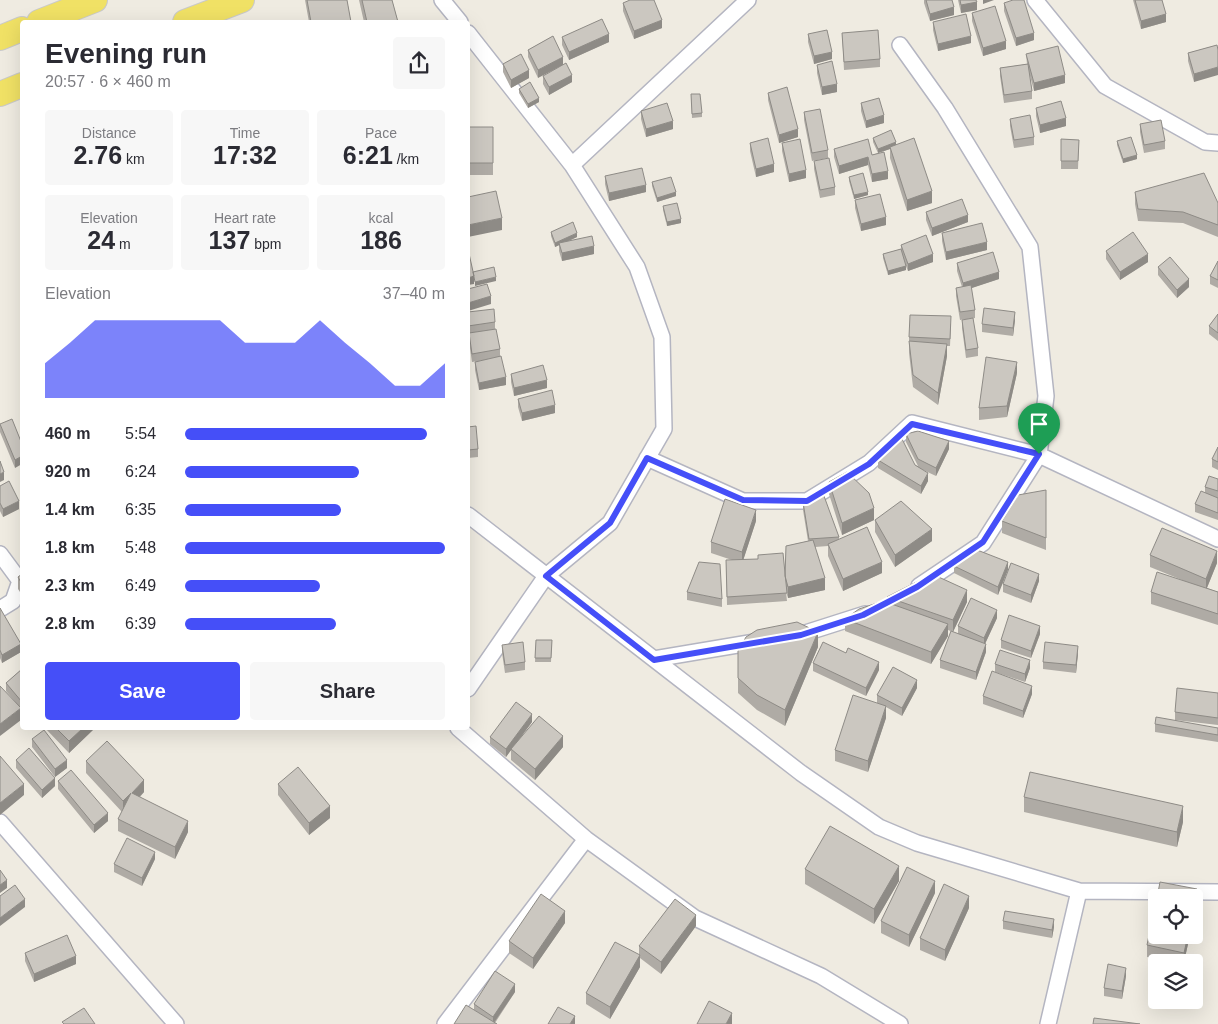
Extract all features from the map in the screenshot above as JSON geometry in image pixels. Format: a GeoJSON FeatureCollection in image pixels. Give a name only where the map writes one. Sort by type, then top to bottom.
{"type":"FeatureCollection","features":[{"type":"Feature","properties":{"kind":"main road"},"geometry":{"type":"LineString","coordinates":[[44,20],[95,0]]}},
{"type":"Feature","properties":{"kind":"main road"},"geometry":{"type":"LineString","coordinates":[[190,20],[242,0]]}},
{"type":"Feature","properties":{"kind":"main road"},"geometry":{"type":"LineString","coordinates":[[0,38],[20,30]]}},
{"type":"Feature","properties":{"kind":"main road"},"geometry":{"type":"LineString","coordinates":[[0,94],[20,87]]}},
{"type":"Feature","properties":{"kind":"street"},"geometry":{"type":"LineString","coordinates":[[442,0],[458,20]]}},
{"type":"Feature","properties":{"kind":"street"},"geometry":{"type":"LineString","coordinates":[[572,165],[748,0]]}},
{"type":"Feature","properties":{"kind":"street"},"geometry":{"type":"LineString","coordinates":[[1035,0],[1105,86],[1205,142],[1218,143]]}},
{"type":"Feature","properties":{"kind":"street"},"geometry":{"type":"LineString","coordinates":[[470,35],[572,165],[637,267],[662,337],[664,429],[610,523],[546,576],[470,686]]}},
{"type":"Feature","properties":{"kind":"street"},"geometry":{"type":"LineString","coordinates":[[900,45],[944,108],[1030,247],[1046,396],[1039,454],[983,542],[909,591]]}},
{"type":"Feature","properties":{"kind":"street"},"geometry":{"type":"LineString","coordinates":[[647,458],[743,500],[807,501],[869,464],[912,424],[1039,454],[1218,539]]}},
{"type":"Feature","properties":{"kind":"street"},"geometry":{"type":"LineString","coordinates":[[470,517],[801,773],[879,827],[917,843],[1079,891],[1218,892]]}},
{"type":"Feature","properties":{"kind":"street"},"geometry":{"type":"LineString","coordinates":[[0,554],[20,580],[13,601],[0,608]]}},
{"type":"Feature","properties":{"kind":"street"},"geometry":{"type":"LineString","coordinates":[[654,660],[810,632],[863,615],[878,607]]}},
{"type":"Feature","properties":{"kind":"street"},"geometry":{"type":"LineString","coordinates":[[460,730],[586,839],[695,918],[821,976],[900,1024]]}},
{"type":"Feature","properties":{"kind":"street"},"geometry":{"type":"LineString","coordinates":[[0,822],[176,1024]]}},
{"type":"Feature","properties":{"kind":"street"},"geometry":{"type":"LineString","coordinates":[[445,1024],[586,839]]}},
{"type":"Feature","properties":{"kind":"street"},"geometry":{"type":"LineString","coordinates":[[1048,1024],[1079,891]]}},
{"type":"Feature","properties":{"kind":"building"},"geometry":{"type":"Polygon","coordinates":[[[307,0],[347,0],[351,20],[311,20],[307,0]]]}},
{"type":"Feature","properties":{"kind":"building"},"geometry":{"type":"Polygon","coordinates":[[[362,0],[392,0],[397,20],[367,20],[362,0]]]}},
{"type":"Feature","properties":{"kind":"building"},"geometry":{"type":"Polygon","coordinates":[[[630,0],[654,0],[662,20],[634,31],[623,3],[630,0]]]}},
{"type":"Feature","properties":{"kind":"building"},"geometry":{"type":"Polygon","coordinates":[[[926,0],[952,0],[954,7],[930,14],[926,0]]]}},
{"type":"Feature","properties":{"kind":"building"},"geometry":{"type":"Polygon","coordinates":[[[960,0],[976,0],[977,2],[961,5],[960,0]]]}},
{"type":"Feature","properties":{"kind":"building"},"geometry":{"type":"Polygon","coordinates":[[[1013,0],[1024,0],[1034,33],[1016,38],[1004,3],[1013,0]]]}},
{"type":"Feature","properties":{"kind":"building"},"geometry":{"type":"Polygon","coordinates":[[[1135,0],[1162,0],[1166,14],[1141,21],[1135,0]]]}},
{"type":"Feature","properties":{"kind":"building"},"geometry":{"type":"Polygon","coordinates":[[[995,6],[1006,41],[983,48],[972,13],[995,6]]]}},
{"type":"Feature","properties":{"kind":"building"},"geometry":{"type":"Polygon","coordinates":[[[966,14],[971,36],[938,44],[933,22],[966,14]]]}},
{"type":"Feature","properties":{"kind":"building"},"geometry":{"type":"Polygon","coordinates":[[[602,19],[609,34],[569,52],[562,37],[602,19]]]}},
{"type":"Feature","properties":{"kind":"building"},"geometry":{"type":"Polygon","coordinates":[[[827,30],[832,52],[814,56],[808,34],[827,30]]]}},
{"type":"Feature","properties":{"kind":"building"},"geometry":{"type":"Polygon","coordinates":[[[878,30],[880,59],[844,62],[842,33],[878,30]]]}},
{"type":"Feature","properties":{"kind":"building"},"geometry":{"type":"Polygon","coordinates":[[[553,36],[563,57],[538,70],[528,50],[553,36]]]}},
{"type":"Feature","properties":{"kind":"building"},"geometry":{"type":"Polygon","coordinates":[[[1217,45],[1218,67],[1194,74],[1188,53],[1217,45]]]}},
{"type":"Feature","properties":{"kind":"building"},"geometry":{"type":"Polygon","coordinates":[[[1058,46],[1065,75],[1034,83],[1026,54],[1058,46]]]}},
{"type":"Feature","properties":{"kind":"building"},"geometry":{"type":"Polygon","coordinates":[[[521,54],[529,70],[511,80],[503,64],[521,54]]]}},
{"type":"Feature","properties":{"kind":"building"},"geometry":{"type":"Polygon","coordinates":[[[832,61],[837,84],[822,87],[817,65],[832,61]]]}},
{"type":"Feature","properties":{"kind":"building"},"geometry":{"type":"Polygon","coordinates":[[[566,63],[572,75],[549,87],[543,76],[566,63]]]}},
{"type":"Feature","properties":{"kind":"building"},"geometry":{"type":"Polygon","coordinates":[[[1028,64],[1032,91],[1004,95],[1000,68],[1028,64]]]}},
{"type":"Feature","properties":{"kind":"building"},"geometry":{"type":"Polygon","coordinates":[[[530,82],[539,98],[528,104],[519,89],[530,82]]]}},
{"type":"Feature","properties":{"kind":"building"},"geometry":{"type":"Polygon","coordinates":[[[787,87],[798,129],[779,135],[768,93],[787,87]]]}},
{"type":"Feature","properties":{"kind":"building"},"geometry":{"type":"Polygon","coordinates":[[[691,94],[700,94],[702,113],[692,114],[691,94]]]}},
{"type":"Feature","properties":{"kind":"building"},"geometry":{"type":"Polygon","coordinates":[[[879,98],[884,115],[866,121],[861,103],[879,98]]]}},
{"type":"Feature","properties":{"kind":"building"},"geometry":{"type":"Polygon","coordinates":[[[1061,101],[1066,118],[1040,125],[1036,108],[1061,101]]]}},
{"type":"Feature","properties":{"kind":"building"},"geometry":{"type":"Polygon","coordinates":[[[667,103],[673,121],[646,129],[641,111],[667,103]]]}},
{"type":"Feature","properties":{"kind":"building"},"geometry":{"type":"Polygon","coordinates":[[[820,109],[828,150],[812,153],[804,112],[820,109]]]}},
{"type":"Feature","properties":{"kind":"building"},"geometry":{"type":"Polygon","coordinates":[[[1030,115],[1034,137],[1014,140],[1010,119],[1030,115]]]}},
{"type":"Feature","properties":{"kind":"building"},"geometry":{"type":"Polygon","coordinates":[[[1161,120],[1165,141],[1144,145],[1140,124],[1161,120]]]}},
{"type":"Feature","properties":{"kind":"building"},"geometry":{"type":"Polygon","coordinates":[[[470,127],[493,127],[493,163],[470,163],[470,127]]]}},
{"type":"Feature","properties":{"kind":"building"},"geometry":{"type":"Polygon","coordinates":[[[891,130],[896,142],[878,149],[873,138],[891,130]]]}},
{"type":"Feature","properties":{"kind":"building"},"geometry":{"type":"Polygon","coordinates":[[[1131,137],[1137,155],[1123,159],[1117,141],[1131,137]]]}},
{"type":"Feature","properties":{"kind":"building"},"geometry":{"type":"Polygon","coordinates":[[[768,138],[774,164],[756,169],[750,143],[768,138]]]}},
{"type":"Feature","properties":{"kind":"building"},"geometry":{"type":"Polygon","coordinates":[[[914,138],[932,191],[907,200],[890,147],[914,138]]]}},
{"type":"Feature","properties":{"kind":"building"},"geometry":{"type":"Polygon","coordinates":[[[800,139],[806,170],[789,174],[782,143],[800,139]]]}},
{"type":"Feature","properties":{"kind":"building"},"geometry":{"type":"Polygon","coordinates":[[[868,139],[872,155],[884,152],[888,171],[872,174],[868,157],[839,166],[834,149],[868,139]]]}},
{"type":"Feature","properties":{"kind":"building"},"geometry":{"type":"Polygon","coordinates":[[[1061,139],[1079,140],[1078,161],[1061,161],[1061,139]]]}},
{"type":"Feature","properties":{"kind":"building"},"geometry":{"type":"Polygon","coordinates":[[[829,158],[835,187],[820,190],[814,161],[829,158]]]}},
{"type":"Feature","properties":{"kind":"building"},"geometry":{"type":"Polygon","coordinates":[[[642,168],[646,185],[609,193],[605,176],[642,168]]]}},
{"type":"Feature","properties":{"kind":"building"},"geometry":{"type":"Polygon","coordinates":[[[863,173],[868,192],[854,195],[849,177],[863,173]]]}},
{"type":"Feature","properties":{"kind":"building"},"geometry":{"type":"Polygon","coordinates":[[[1204,173],[1218,203],[1218,225],[1183,212],[1138,209],[1135,192],[1204,173]]]}},
{"type":"Feature","properties":{"kind":"building"},"geometry":{"type":"Polygon","coordinates":[[[671,177],[676,192],[657,198],[652,182],[671,177]]]}},
{"type":"Feature","properties":{"kind":"building"},"geometry":{"type":"Polygon","coordinates":[[[496,191],[502,218],[470,225],[470,197],[496,191]]]}},
{"type":"Feature","properties":{"kind":"building"},"geometry":{"type":"Polygon","coordinates":[[[880,194],[886,217],[861,224],[855,200],[880,194]]]}},
{"type":"Feature","properties":{"kind":"building"},"geometry":{"type":"Polygon","coordinates":[[[962,199],[968,215],[932,228],[926,212],[962,199]]]}},
{"type":"Feature","properties":{"kind":"building"},"geometry":{"type":"Polygon","coordinates":[[[677,203],[681,219],[667,222],[663,206],[677,203]]]}},
{"type":"Feature","properties":{"kind":"building"},"geometry":{"type":"Polygon","coordinates":[[[573,222],[577,233],[555,243],[551,232],[573,222]]]}},
{"type":"Feature","properties":{"kind":"building"},"geometry":{"type":"Polygon","coordinates":[[[982,223],[987,242],[946,252],[942,233],[982,223]]]}},
{"type":"Feature","properties":{"kind":"building"},"geometry":{"type":"Polygon","coordinates":[[[1133,232],[1148,254],[1120,272],[1106,251],[1133,232]]]}},
{"type":"Feature","properties":{"kind":"building"},"geometry":{"type":"Polygon","coordinates":[[[926,235],[933,254],[908,264],[901,245],[926,235]]]}},
{"type":"Feature","properties":{"kind":"building"},"geometry":{"type":"Polygon","coordinates":[[[592,236],[594,246],[562,253],[559,243],[592,236]]]}},
{"type":"Feature","properties":{"kind":"building"},"geometry":{"type":"Polygon","coordinates":[[[901,249],[906,266],[888,271],[883,254],[901,249]]]}},
{"type":"Feature","properties":{"kind":"building"},"geometry":{"type":"Polygon","coordinates":[[[993,252],[999,272],[963,283],[957,263],[993,252]]]}},
{"type":"Feature","properties":{"kind":"building"},"geometry":{"type":"Polygon","coordinates":[[[1170,257],[1189,279],[1177,290],[1158,267],[1170,257]]]}},
{"type":"Feature","properties":{"kind":"building"},"geometry":{"type":"Polygon","coordinates":[[[470,258],[474,276],[470,277],[470,258]]]}},
{"type":"Feature","properties":{"kind":"building"},"geometry":{"type":"Polygon","coordinates":[[[1218,261],[1218,280],[1210,276],[1218,261]]]}},
{"type":"Feature","properties":{"kind":"building"},"geometry":{"type":"Polygon","coordinates":[[[494,267],[496,277],[475,282],[473,272],[494,267]]]}},
{"type":"Feature","properties":{"kind":"building"},"geometry":{"type":"Polygon","coordinates":[[[487,284],[491,296],[470,302],[470,288],[487,284]]]}},
{"type":"Feature","properties":{"kind":"building"},"geometry":{"type":"Polygon","coordinates":[[[971,285],[975,310],[960,312],[956,288],[971,285]]]}},
{"type":"Feature","properties":{"kind":"building"},"geometry":{"type":"Polygon","coordinates":[[[984,308],[1015,312],[1013,328],[982,324],[984,308]]]}},
{"type":"Feature","properties":{"kind":"building"},"geometry":{"type":"Polygon","coordinates":[[[494,309],[495,322],[470,326],[470,312],[494,309]]]}},
{"type":"Feature","properties":{"kind":"building"},"geometry":{"type":"Polygon","coordinates":[[[1218,314],[1218,333],[1209,326],[1218,314]]]}},
{"type":"Feature","properties":{"kind":"building"},"geometry":{"type":"Polygon","coordinates":[[[910,315],[951,316],[950,339],[909,337],[910,315]]]}},
{"type":"Feature","properties":{"kind":"building"},"geometry":{"type":"Polygon","coordinates":[[[973,318],[978,348],[966,350],[962,320],[973,318]]]}},
{"type":"Feature","properties":{"kind":"building"},"geometry":{"type":"Polygon","coordinates":[[[496,329],[500,349],[472,354],[470,333],[496,329]]]}},
{"type":"Feature","properties":{"kind":"building"},"geometry":{"type":"Polygon","coordinates":[[[909,341],[947,344],[938,393],[913,375],[909,341]]]}},
{"type":"Feature","properties":{"kind":"building"},"geometry":{"type":"Polygon","coordinates":[[[501,356],[506,377],[479,383],[475,362],[501,356]]]}},
{"type":"Feature","properties":{"kind":"building"},"geometry":{"type":"Polygon","coordinates":[[[986,357],[1017,362],[1007,406],[979,408],[986,357]]]}},
{"type":"Feature","properties":{"kind":"building"},"geometry":{"type":"Polygon","coordinates":[[[543,365],[547,380],[514,388],[511,374],[543,365]]]}},
{"type":"Feature","properties":{"kind":"building"},"geometry":{"type":"Polygon","coordinates":[[[552,390],[555,405],[522,413],[518,399],[552,390]]]}},
{"type":"Feature","properties":{"kind":"building"},"geometry":{"type":"Polygon","coordinates":[[[12,419],[20,439],[20,457],[15,460],[0,424],[12,419]]]}},
{"type":"Feature","properties":{"kind":"building"},"geometry":{"type":"Polygon","coordinates":[[[476,426],[478,449],[470,450],[470,427],[476,426]]]}},
{"type":"Feature","properties":{"kind":"building"},"geometry":{"type":"Polygon","coordinates":[[[918,431],[949,441],[936,468],[918,459],[906,434],[918,431]]]}},
{"type":"Feature","properties":{"kind":"building"},"geometry":{"type":"Polygon","coordinates":[[[900,435],[915,465],[928,473],[921,486],[878,460],[900,435]]]}},
{"type":"Feature","properties":{"kind":"building"},"geometry":{"type":"Polygon","coordinates":[[[1218,447],[1218,462],[1212,459],[1218,447]]]}},
{"type":"Feature","properties":{"kind":"building"},"geometry":{"type":"Polygon","coordinates":[[[0,461],[4,472],[0,474],[0,461]]]}},
{"type":"Feature","properties":{"kind":"building"},"geometry":{"type":"Polygon","coordinates":[[[847,472],[869,493],[874,508],[842,523],[829,482],[847,472]]]}},
{"type":"Feature","properties":{"kind":"building"},"geometry":{"type":"Polygon","coordinates":[[[1209,476],[1218,479],[1218,491],[1205,487],[1209,476]]]}},
{"type":"Feature","properties":{"kind":"building"},"geometry":{"type":"Polygon","coordinates":[[[9,481],[19,501],[3,509],[0,503],[0,486],[9,481]]]}},
{"type":"Feature","properties":{"kind":"building"},"geometry":{"type":"Polygon","coordinates":[[[1046,490],[1046,538],[1002,521],[1018,495],[1046,490]]]}},
{"type":"Feature","properties":{"kind":"building"},"geometry":{"type":"Polygon","coordinates":[[[1201,491],[1218,498],[1218,513],[1195,504],[1201,491]]]}},
{"type":"Feature","properties":{"kind":"building"},"geometry":{"type":"Polygon","coordinates":[[[824,496],[839,537],[809,539],[803,502],[824,496]]]}},
{"type":"Feature","properties":{"kind":"building"},"geometry":{"type":"Polygon","coordinates":[[[725,499],[756,510],[742,552],[711,542],[725,499]]]}},
{"type":"Feature","properties":{"kind":"building"},"geometry":{"type":"Polygon","coordinates":[[[901,501],[932,529],[895,555],[875,520],[901,501]]]}},
{"type":"Feature","properties":{"kind":"building"},"geometry":{"type":"Polygon","coordinates":[[[867,527],[882,562],[843,579],[828,544],[867,527]]]}},
{"type":"Feature","properties":{"kind":"building"},"geometry":{"type":"Polygon","coordinates":[[[1162,528],[1217,551],[1206,579],[1150,555],[1162,528]]]}},
{"type":"Feature","properties":{"kind":"building"},"geometry":{"type":"Polygon","coordinates":[[[813,540],[825,578],[788,587],[785,576],[786,546],[813,540]]]}},
{"type":"Feature","properties":{"kind":"building"},"geometry":{"type":"Polygon","coordinates":[[[972,548],[1008,562],[998,587],[954,566],[972,548]]]}},
{"type":"Feature","properties":{"kind":"building"},"geometry":{"type":"Polygon","coordinates":[[[783,553],[787,593],[727,597],[726,560],[758,559],[758,555],[783,553]]]}},
{"type":"Feature","properties":{"kind":"building"},"geometry":{"type":"Polygon","coordinates":[[[699,562],[720,564],[722,599],[687,592],[699,562]]]}},
{"type":"Feature","properties":{"kind":"building"},"geometry":{"type":"Polygon","coordinates":[[[1011,563],[1039,574],[1031,595],[1003,584],[1011,563]]]}},
{"type":"Feature","properties":{"kind":"building"},"geometry":{"type":"Polygon","coordinates":[[[1157,572],[1218,592],[1218,614],[1151,592],[1157,572]]]}},
{"type":"Feature","properties":{"kind":"building"},"geometry":{"type":"Polygon","coordinates":[[[932,574],[967,590],[953,620],[887,597],[932,574]]]}},
{"type":"Feature","properties":{"kind":"building"},"geometry":{"type":"Polygon","coordinates":[[[971,598],[997,610],[984,638],[958,626],[971,598]]]}},
{"type":"Feature","properties":{"kind":"building"},"geometry":{"type":"Polygon","coordinates":[[[883,601],[948,624],[931,652],[845,619],[859,609],[883,601]]]}},
{"type":"Feature","properties":{"kind":"building"},"geometry":{"type":"Polygon","coordinates":[[[0,608],[20,645],[2,655],[0,650],[0,608]]]}},
{"type":"Feature","properties":{"kind":"building"},"geometry":{"type":"Polygon","coordinates":[[[1009,615],[1040,626],[1031,651],[1001,640],[1009,615]]]}},
{"type":"Feature","properties":{"kind":"building"},"geometry":{"type":"Polygon","coordinates":[[[797,622],[818,632],[785,710],[757,695],[738,678],[738,651],[746,637],[757,630],[797,622]]]}},
{"type":"Feature","properties":{"kind":"building"},"geometry":{"type":"Polygon","coordinates":[[[951,631],[986,644],[976,672],[940,660],[951,631]]]}},
{"type":"Feature","properties":{"kind":"building"},"geometry":{"type":"Polygon","coordinates":[[[536,640],[552,640],[551,658],[535,658],[536,640]]]}},
{"type":"Feature","properties":{"kind":"building"},"geometry":{"type":"Polygon","coordinates":[[[523,642],[525,662],[505,665],[502,645],[523,642]]]}},
{"type":"Feature","properties":{"kind":"building"},"geometry":{"type":"Polygon","coordinates":[[[823,642],[846,653],[848,648],[879,662],[866,688],[813,663],[823,642]]]}},
{"type":"Feature","properties":{"kind":"building"},"geometry":{"type":"Polygon","coordinates":[[[1045,642],[1078,646],[1076,665],[1043,662],[1045,642]]]}},
{"type":"Feature","properties":{"kind":"building"},"geometry":{"type":"Polygon","coordinates":[[[1000,650],[1030,660],[1025,674],[995,664],[1000,650]]]}},
{"type":"Feature","properties":{"kind":"building"},"geometry":{"type":"Polygon","coordinates":[[[893,667],[917,680],[902,708],[877,695],[893,667]]]}},
{"type":"Feature","properties":{"kind":"building"},"geometry":{"type":"Polygon","coordinates":[[[20,671],[20,700],[6,683],[20,671]]]}},
{"type":"Feature","properties":{"kind":"building"},"geometry":{"type":"Polygon","coordinates":[[[992,671],[1032,686],[1023,711],[983,696],[992,671]]]}},
{"type":"Feature","properties":{"kind":"building"},"geometry":{"type":"Polygon","coordinates":[[[0,686],[20,709],[0,724],[0,686]]]}},
{"type":"Feature","properties":{"kind":"building"},"geometry":{"type":"Polygon","coordinates":[[[1177,688],[1218,693],[1218,718],[1175,712],[1177,688]]]}},
{"type":"Feature","properties":{"kind":"building"},"geometry":{"type":"Polygon","coordinates":[[[853,695],[886,706],[868,761],[835,750],[853,695]]]}},
{"type":"Feature","properties":{"kind":"building"},"geometry":{"type":"Polygon","coordinates":[[[516,702],[532,714],[506,749],[490,737],[516,702]]]}},
{"type":"Feature","properties":{"kind":"building"},"geometry":{"type":"Polygon","coordinates":[[[539,716],[563,736],[535,769],[511,749],[539,716]]]}},
{"type":"Feature","properties":{"kind":"building"},"geometry":{"type":"Polygon","coordinates":[[[1156,717],[1218,728],[1218,735],[1155,724],[1156,717]]]}},
{"type":"Feature","properties":{"kind":"building"},"geometry":{"type":"Polygon","coordinates":[[[44,730],[67,760],[55,769],[32,739],[44,730]]]}},
{"type":"Feature","properties":{"kind":"building"},"geometry":{"type":"Polygon","coordinates":[[[58,730],[81,730],[69,741],[58,730]]]}},
{"type":"Feature","properties":{"kind":"building"},"geometry":{"type":"Polygon","coordinates":[[[107,741],[144,780],[132,793],[188,821],[175,847],[118,819],[131,793],[123,801],[86,761],[107,741]]]}},
{"type":"Feature","properties":{"kind":"building"},"geometry":{"type":"Polygon","coordinates":[[[29,748],[55,778],[42,790],[16,760],[29,748]]]}},
{"type":"Feature","properties":{"kind":"building"},"geometry":{"type":"Polygon","coordinates":[[[0,756],[24,784],[0,803],[0,756]]]}},
{"type":"Feature","properties":{"kind":"building"},"geometry":{"type":"Polygon","coordinates":[[[298,767],[330,806],[309,823],[278,784],[298,767]]]}},
{"type":"Feature","properties":{"kind":"building"},"geometry":{"type":"Polygon","coordinates":[[[71,770],[108,813],[94,825],[58,781],[71,770]]]}},
{"type":"Feature","properties":{"kind":"building"},"geometry":{"type":"Polygon","coordinates":[[[1030,772],[1183,806],[1177,832],[1024,797],[1030,772]]]}},
{"type":"Feature","properties":{"kind":"building"},"geometry":{"type":"Polygon","coordinates":[[[830,826],[899,866],[874,909],[805,869],[830,826]]]}},
{"type":"Feature","properties":{"kind":"building"},"geometry":{"type":"Polygon","coordinates":[[[127,838],[155,852],[142,878],[114,864],[127,838]]]}},
{"type":"Feature","properties":{"kind":"building"},"geometry":{"type":"Polygon","coordinates":[[[907,867],[935,881],[909,935],[881,921],[907,867]]]}},
{"type":"Feature","properties":{"kind":"building"},"geometry":{"type":"Polygon","coordinates":[[[0,870],[7,880],[0,885],[0,870]]]}},
{"type":"Feature","properties":{"kind":"building"},"geometry":{"type":"Polygon","coordinates":[[[1160,882],[1197,889],[1159,889],[1160,882]]]}},
{"type":"Feature","properties":{"kind":"building"},"geometry":{"type":"Polygon","coordinates":[[[944,884],[969,896],[945,950],[920,938],[944,884]]]}},
{"type":"Feature","properties":{"kind":"building"},"geometry":{"type":"Polygon","coordinates":[[[15,885],[25,899],[0,918],[0,896],[15,885]]]}},
{"type":"Feature","properties":{"kind":"building"},"geometry":{"type":"Polygon","coordinates":[[[541,894],[565,911],[533,958],[509,941],[541,894]]]}},
{"type":"Feature","properties":{"kind":"building"},"geometry":{"type":"Polygon","coordinates":[[[675,899],[696,915],[661,962],[639,946],[675,899]]]}},
{"type":"Feature","properties":{"kind":"building"},"geometry":{"type":"Polygon","coordinates":[[[1005,911],[1054,919],[1052,930],[1003,921],[1005,911]]]}},
{"type":"Feature","properties":{"kind":"building"},"geometry":{"type":"Polygon","coordinates":[[[67,935],[76,956],[34,974],[25,953],[67,935]]]}},
{"type":"Feature","properties":{"kind":"building"},"geometry":{"type":"Polygon","coordinates":[[[1148,940],[1148,944],[1186,944],[1184,953],[1147,945],[1148,940]]]}},
{"type":"Feature","properties":{"kind":"building"},"geometry":{"type":"Polygon","coordinates":[[[615,942],[640,955],[610,1007],[586,993],[615,942]]]}},
{"type":"Feature","properties":{"kind":"building"},"geometry":{"type":"Polygon","coordinates":[[[1108,964],[1126,968],[1122,991],[1104,988],[1108,964]]]}},
{"type":"Feature","properties":{"kind":"building"},"geometry":{"type":"Polygon","coordinates":[[[495,971],[515,984],[493,1017],[474,1004],[495,971]]]}},
{"type":"Feature","properties":{"kind":"building"},"geometry":{"type":"Polygon","coordinates":[[[709,1001],[732,1013],[726,1024],[697,1024],[709,1001]]]}},
{"type":"Feature","properties":{"kind":"building"},"geometry":{"type":"Polygon","coordinates":[[[466,1005],[497,1024],[454,1024],[466,1005]]]}},
{"type":"Feature","properties":{"kind":"building"},"geometry":{"type":"Polygon","coordinates":[[[558,1007],[575,1016],[570,1024],[548,1024],[558,1007]]]}},
{"type":"Feature","properties":{"kind":"building"},"geometry":{"type":"Polygon","coordinates":[[[84,1008],[95,1024],[64,1024],[62,1022],[84,1008]]]}},
{"type":"Feature","properties":{"kind":"building"},"geometry":{"type":"Polygon","coordinates":[[[1094,1018],[1140,1024],[1093,1024],[1094,1018]]]}},
{"type":"Feature","properties":{"kind":"route"},"geometry":{"type":"LineString","coordinates":[[912,424],[1039,454],[983,542],[917,587],[863,615],[801,635],[654,660],[546,576],[610,523],[647,458],[743,500],[807,501],[869,464],[912,424]]}}]}
